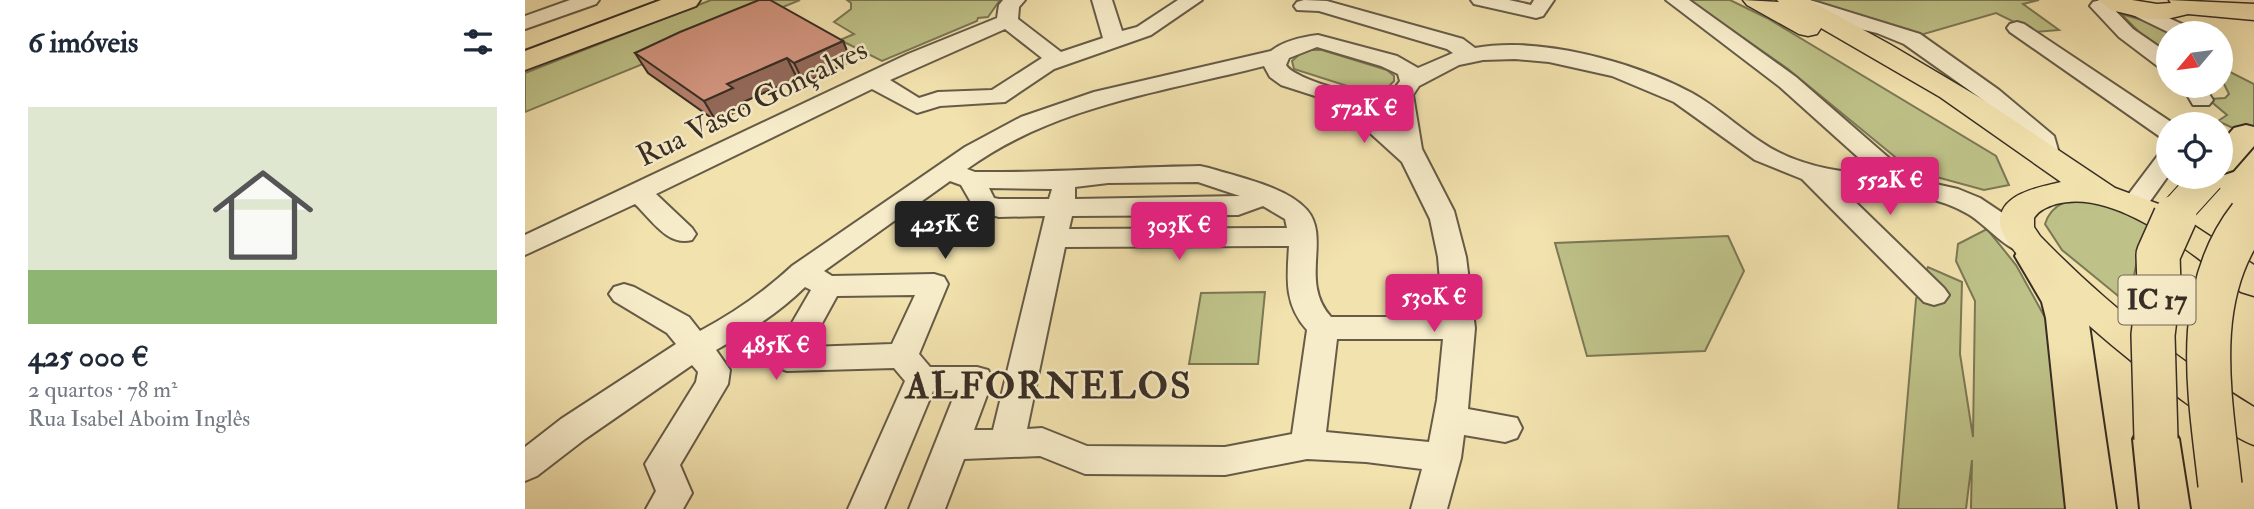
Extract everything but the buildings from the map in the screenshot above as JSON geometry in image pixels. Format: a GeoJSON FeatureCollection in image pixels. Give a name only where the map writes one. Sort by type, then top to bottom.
{"type":"FeatureCollection","features":[{"type":"Feature","properties":{"kind":"highway"},"geometry":{"type":"LineString","coordinates":[[525,39],[632,0]]}},
{"type":"Feature","properties":{"kind":"highway"},"geometry":{"type":"LineString","coordinates":[[525,61],[686,0]]}},
{"type":"Feature","properties":{"kind":"highway"},"geometry":{"type":"LineString","coordinates":[[2233,150],[2246,135]]}},
{"type":"Feature","properties":{"kind":"highway","name":"IC 17"},"geometry":{"type":"LineString","coordinates":[[2165,509],[2157,439],[2153,335],[2159,286],[2158,255],[2179,209],[2197,189]]}},
{"type":"Feature","properties":{"kind":"highway","name":"IC 17"},"geometry":{"type":"LineString","coordinates":[[2222,497],[2208,370],[2212,302],[2229,246],[2254,211]]}},
{"type":"Feature","properties":{"kind":"highway"},"geometry":{"type":"LineString","coordinates":[[2030,251],[2062,301],[2067,318],[2091,509]]}},
{"type":"Feature","properties":{"kind":"main road"},"geometry":{"type":"LineString","coordinates":[[1756,0],[1875,64],[1962,116],[2007,149],[2028,169],[2031,176],[2027,203]]}},
{"type":"Feature","properties":{"kind":"main road"},"geometry":{"type":"LineString","coordinates":[[1791,0],[1891,55],[1972,105],[2079,179],[2171,224],[2254,283]]}},
{"type":"Feature","properties":{"kind":"main road"},"geometry":{"type":"LineString","coordinates":[[2105,3],[2140,11],[2167,13],[2254,12]]}},
{"type":"Feature","properties":{"kind":"main road"},"geometry":{"type":"LineString","coordinates":[[2124,201],[2089,192],[2060,192],[2027,203],[2018,213],[2016,226],[2030,251],[2219,408],[2254,428]]}},
{"type":"Feature","properties":{"kind":"street"},"geometry":{"type":"LineString","coordinates":[[525,23],[589,0]]}},
{"type":"Feature","properties":{"kind":"street"},"geometry":{"type":"LineString","coordinates":[[1103,0],[1115,42]]}},
{"type":"Feature","properties":{"kind":"street"},"geometry":{"type":"LineString","coordinates":[[873,80],[917,106],[931,100],[986,98],[1057,59],[1145,31],[1192,0]]}},
{"type":"Feature","properties":{"kind":"street"},"geometry":{"type":"LineString","coordinates":[[1481,0],[1537,12],[1544,0]]}},
{"type":"Feature","properties":{"kind":"street"},"geometry":{"type":"LineString","coordinates":[[1675,0],[1798,90],[1903,184]]}},
{"type":"Feature","properties":{"kind":"street"},"geometry":{"type":"LineString","coordinates":[[2105,3],[2126,33],[2156,54]]}},
{"type":"Feature","properties":{"kind":"street"},"geometry":{"type":"LineString","coordinates":[[1314,5],[1325,29],[1341,47]]}},
{"type":"Feature","properties":{"kind":"street"},"geometry":{"type":"LineString","coordinates":[[1314,5],[1275,67],[1279,74],[1298,82],[1345,98],[1377,103],[1461,58]]}},
{"type":"Feature","properties":{"kind":"street"},"geometry":{"type":"LineString","coordinates":[[1314,5],[1461,58]]}},
{"type":"Feature","properties":{"kind":"street"},"geometry":{"type":"LineString","coordinates":[[1011,10],[1057,59]]}},
{"type":"Feature","properties":{"kind":"street","name":"Rua Vasco Gonçalves"},"geometry":{"type":"LineString","coordinates":[[525,246],[873,80],[1011,10]]}},
{"type":"Feature","properties":{"kind":"street"},"geometry":{"type":"LineString","coordinates":[[2017,28],[2156,123]]}},
{"type":"Feature","properties":{"kind":"street"},"geometry":{"type":"LineString","coordinates":[[525,467],[573,429],[695,347],[736,325],[779,295],[815,279],[1029,122],[1101,97],[1167,84],[1283,53],[1303,43],[1318,41],[1389,61],[1409,71],[1403,125],[1413,159],[1438,203],[1443,218],[1454,270],[1460,328],[1459,373],[1451,420],[1444,458],[1429,509]]}},
{"type":"Feature","properties":{"kind":"street"},"geometry":{"type":"LineString","coordinates":[[1389,61],[1492,54],[1551,57],[1607,67],[1660,85],[1706,111],[1749,147],[1778,162],[1812,174],[1852,181],[1903,184],[1963,200],[2027,203]]}},
{"type":"Feature","properties":{"kind":"street"},"geometry":{"type":"LineString","coordinates":[[1167,84],[1225,81],[1298,82]]}},
{"type":"Feature","properties":{"kind":"street"},"geometry":{"type":"LineString","coordinates":[[986,98],[1029,122]]}},
{"type":"Feature","properties":{"kind":"street"},"geometry":{"type":"LineString","coordinates":[[1345,98],[1413,159]]}},
{"type":"Feature","properties":{"kind":"street"},"geometry":{"type":"LineString","coordinates":[[2124,201],[2156,170]]}},
{"type":"Feature","properties":{"kind":"street"},"geometry":{"type":"LineString","coordinates":[[1812,174],[1934,295]]}},
{"type":"Feature","properties":{"kind":"street"},"geometry":{"type":"LineString","coordinates":[[959,175],[985,205],[990,207],[1064,193],[1238,205],[1265,195],[1297,215],[1303,237],[1301,298],[1310,316],[1323,328],[1460,328]]}},
{"type":"Feature","properties":{"kind":"street"},"geometry":{"type":"LineString","coordinates":[[639,193],[682,234]]}},
{"type":"Feature","properties":{"kind":"street"},"geometry":{"type":"LineString","coordinates":[[1007,442],[1064,193]]}},
{"type":"Feature","properties":{"kind":"street"},"geometry":{"type":"LineString","coordinates":[[1963,200],[1994,218],[2030,251]]}},
{"type":"Feature","properties":{"kind":"street"},"geometry":{"type":"LineString","coordinates":[[1054,238],[1303,237]]}},
{"type":"Feature","properties":{"kind":"street"},"geometry":{"type":"LineString","coordinates":[[815,279],[787,359],[912,368],[977,379],[927,509]]}},
{"type":"Feature","properties":{"kind":"street"},"geometry":{"type":"LineString","coordinates":[[815,279],[934,284],[912,368],[866,509]]}},
{"type":"Feature","properties":{"kind":"street"},"geometry":{"type":"LineString","coordinates":[[624,294],[678,325],[714,370],[715,376],[662,464],[674,493],[664,509]]}},
{"type":"Feature","properties":{"kind":"street"},"geometry":{"type":"LineString","coordinates":[[1307,445],[1323,328]]}},
{"type":"Feature","properties":{"kind":"street"},"geometry":{"type":"LineString","coordinates":[[1451,420],[1505,428]]}},
{"type":"Feature","properties":{"kind":"street"},"geometry":{"type":"LineString","coordinates":[[525,451],[573,429]]}},
{"type":"Feature","properties":{"kind":"street"},"geometry":{"type":"LineString","coordinates":[[952,445],[1042,442],[1085,460],[1225,461],[1307,445],[1366,448],[1444,458]]}},
{"type":"Feature","properties":{"kind":"green space"},"geometry":{"type":"Polygon","coordinates":[[[711,0],[800,0],[525,112],[525,73],[711,0]]]}},
{"type":"Feature","properties":{"kind":"green space"},"geometry":{"type":"Polygon","coordinates":[[[847,0],[1000,0],[988,17],[978,18],[977,21],[882,61],[840,40],[854,34],[834,22],[851,9],[851,3],[847,0]]]}},
{"type":"Feature","properties":{"kind":"green space"},"geometry":{"type":"Polygon","coordinates":[[[1689,0],[1730,0],[1767,18],[1996,156],[2009,185],[1984,190],[1911,170],[1788,69],[1689,0]]]}},
{"type":"Feature","properties":{"kind":"green space"},"geometry":{"type":"Polygon","coordinates":[[[1808,0],[2039,0],[2023,4],[2059,30],[2035,32],[1996,13],[1917,36],[1887,23],[1842,15],[1808,0]]]}},
{"type":"Feature","properties":{"kind":"green space"},"geometry":{"type":"Polygon","coordinates":[[[2121,14],[2156,24],[2156,45],[2121,14]]]}},
{"type":"Feature","properties":{"kind":"green space"},"geometry":{"type":"Polygon","coordinates":[[[1322,50],[1387,70],[1394,76],[1394,81],[1385,90],[1369,93],[1294,69],[1292,61],[1302,52],[1322,50]]]}},
{"type":"Feature","properties":{"kind":"green space"},"geometry":{"type":"Polygon","coordinates":[[[2233,74],[2254,84],[2254,138],[2233,128],[2233,112],[2223,112],[2208,99],[2233,98],[2233,74]]]}},
{"type":"Feature","properties":{"kind":"green space"},"geometry":{"type":"Polygon","coordinates":[[[2093,197],[2149,224],[2138,256],[2128,304],[2062,250],[2045,224],[2058,206],[2093,197]]]}},
{"type":"Feature","properties":{"kind":"green space"},"geometry":{"type":"Polygon","coordinates":[[[1987,229],[2016,265],[2047,321],[2067,509],[1971,509],[1972,460],[1966,509],[1898,509],[1916,299],[1928,267],[1962,282],[1960,354],[1973,437],[1975,301],[1956,261],[1958,244],[1987,229]]]}},
{"type":"Feature","properties":{"kind":"green space"},"geometry":{"type":"Polygon","coordinates":[[[1728,236],[1744,271],[1705,351],[1587,356],[1555,243],[1728,236]]]}},
{"type":"Feature","properties":{"kind":"green space"},"geometry":{"type":"Polygon","coordinates":[[[1265,292],[1258,364],[1189,364],[1201,293],[1265,292]]]}},
{"type":"Feature","properties":{"kind":"district","name":"ALFORNELOS"},"geometry":{"type":"Point","coordinates":[1049,386]}}]}
